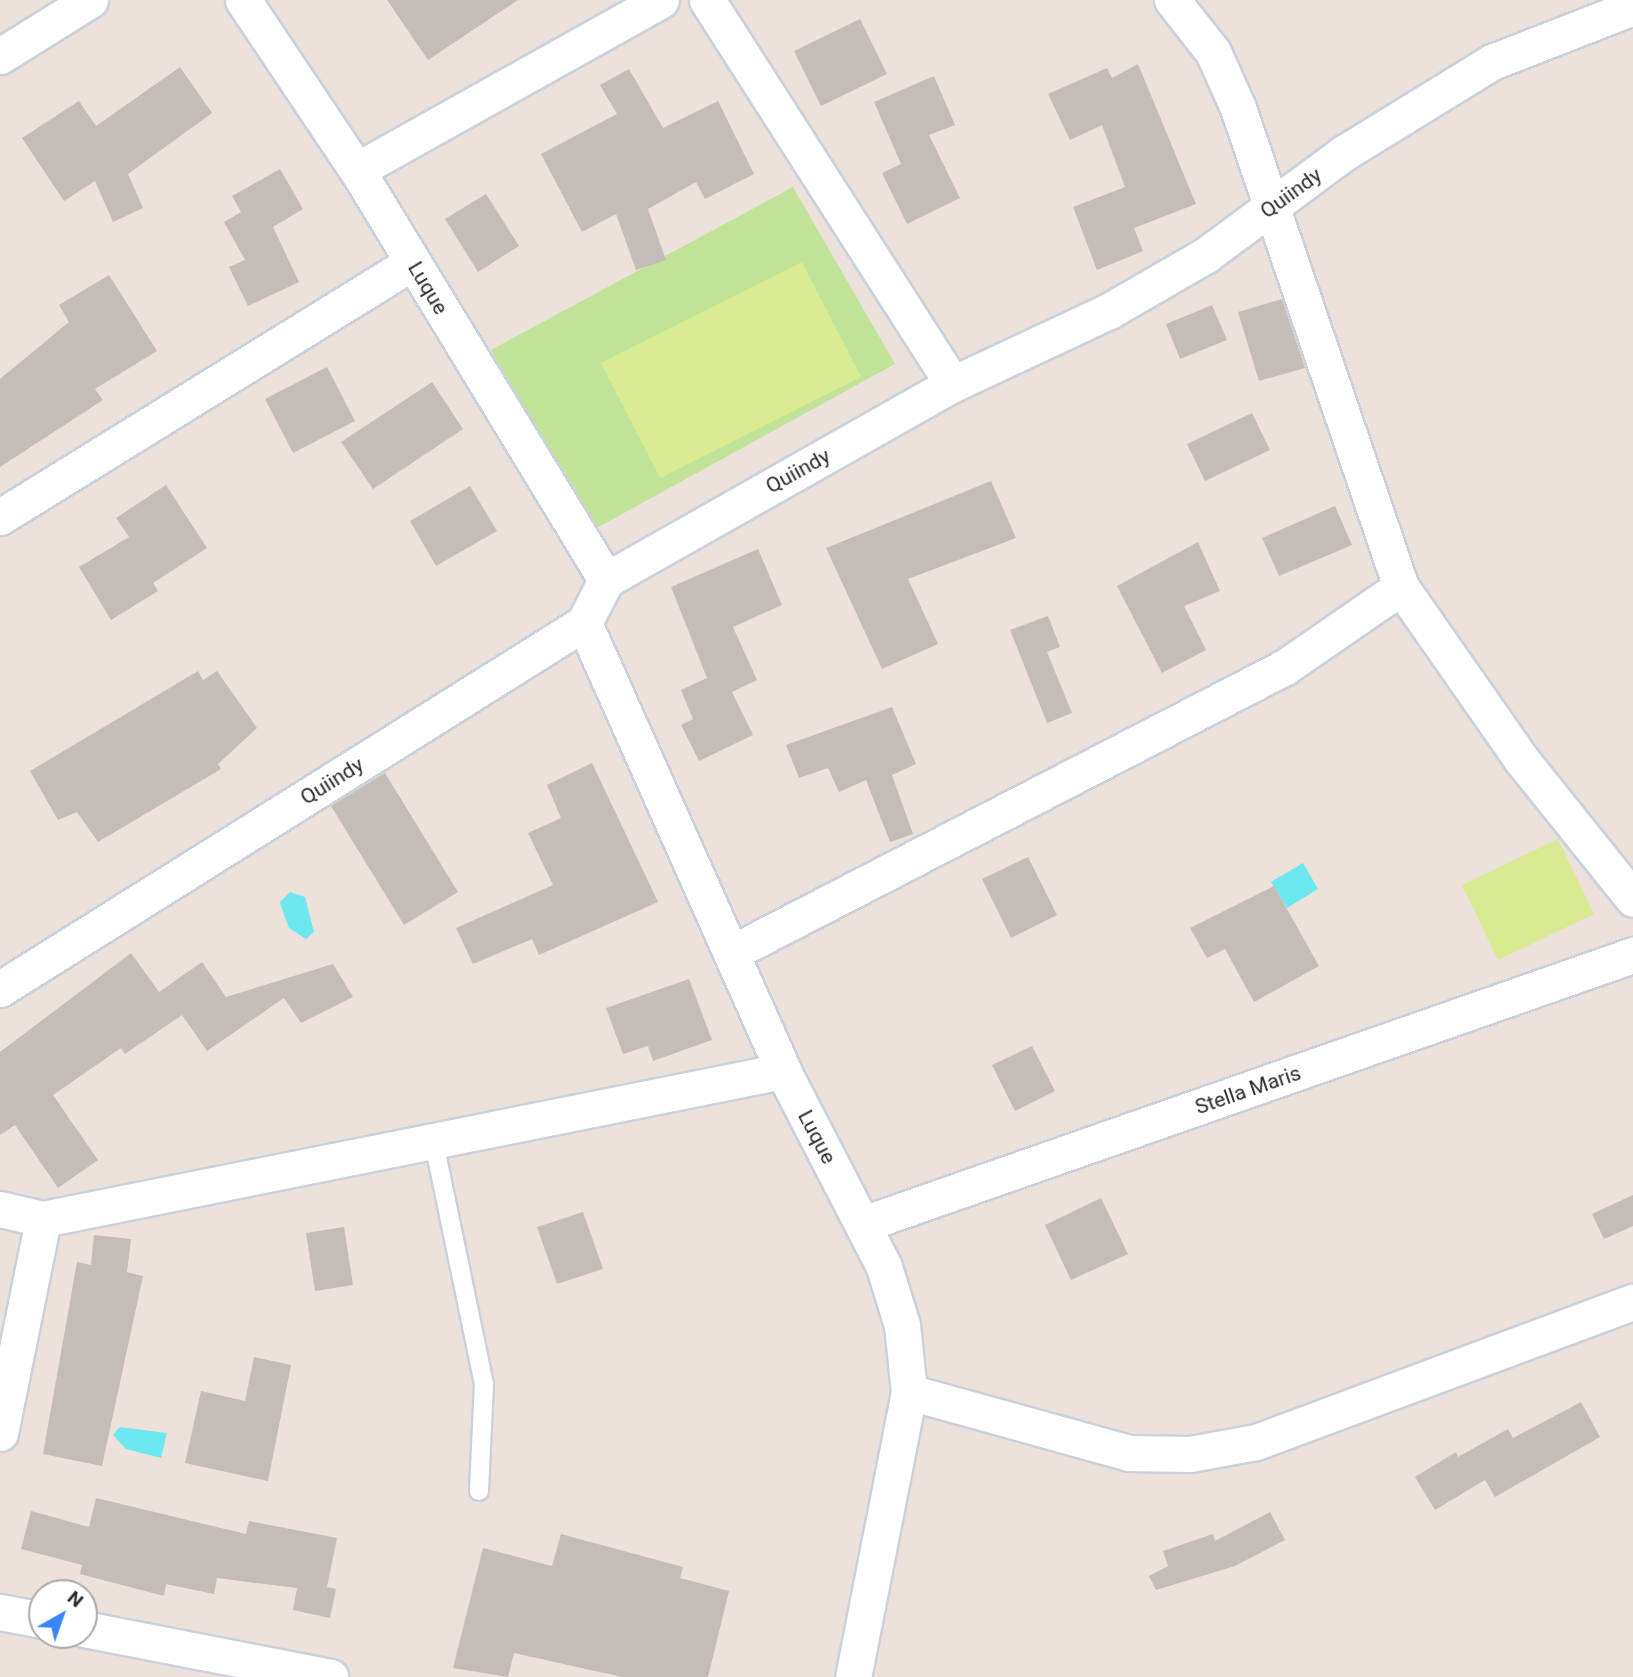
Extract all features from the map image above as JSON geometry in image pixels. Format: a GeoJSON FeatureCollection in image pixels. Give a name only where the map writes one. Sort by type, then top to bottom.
{"type":"FeatureCollection","features":[{"type":"Feature","properties":{"kind":"street"},"geometry":{"type":"LineString","coordinates":[[0,56],[90,0]]}},
{"type":"Feature","properties":{"kind":"street","name":"Luque"},"geometry":{"type":"LineString","coordinates":[[243,0],[357,170],[606,580]]}},
{"type":"Feature","properties":{"kind":"street"},"geometry":{"type":"LineString","coordinates":[[357,170],[662,0]]}},
{"type":"Feature","properties":{"kind":"street"},"geometry":{"type":"LineString","coordinates":[[707,0],[953,384]]}},
{"type":"Feature","properties":{"kind":"street"},"geometry":{"type":"LineString","coordinates":[[1172,0],[1213,52],[1275,205],[1401,587],[1521,759],[1633,899]]}},
{"type":"Feature","properties":{"kind":"street","name":"Quiindy"},"geometry":{"type":"LineString","coordinates":[[606,580],[953,384],[1109,311],[1206,255],[1344,153],[1492,62],[1633,7]]}},
{"type":"Feature","properties":{"kind":"street"},"geometry":{"type":"LineString","coordinates":[[0,517],[412,263]]}},
{"type":"Feature","properties":{"kind":"street"},"geometry":{"type":"LineString","coordinates":[[584,623],[606,580]]}},
{"type":"Feature","properties":{"kind":"street"},"geometry":{"type":"LineString","coordinates":[[735,951],[1285,667],[1401,587]]}},
{"type":"Feature","properties":{"kind":"street","name":"Luque"},"geometry":{"type":"LineString","coordinates":[[584,623],[735,951],[783,1071],[863,1224],[902,1325],[909,1392],[853,1677]]}},
{"type":"Feature","properties":{"kind":"street","name":"Quiindy"},"geometry":{"type":"LineString","coordinates":[[0,989],[584,623]]}},
{"type":"Feature","properties":{"kind":"street","name":"Stella Maris"},"geometry":{"type":"LineString","coordinates":[[863,1224],[1633,955]]}},
{"type":"Feature","properties":{"kind":"street"},"geometry":{"type":"LineString","coordinates":[[0,1209],[43,1219],[783,1071]]}},
{"type":"Feature","properties":{"kind":"street"},"geometry":{"type":"LineString","coordinates":[[0,1433],[43,1219]]}},
{"type":"Feature","properties":{"kind":"street"},"geometry":{"type":"LineString","coordinates":[[909,1392],[1129,1453],[1191,1454],[1256,1442],[1633,1302]]}},
{"type":"Feature","properties":{"kind":"street"},"geometry":{"type":"LineString","coordinates":[[0,1612],[28,1617]]}},
{"type":"Feature","properties":{"kind":"street"},"geometry":{"type":"LineString","coordinates":[[98,1632],[330,1677]]}},
{"type":"Feature","properties":{"kind":"lane"},"geometry":{"type":"LineString","coordinates":[[433,1139],[484,1384],[480,1491]]}},
{"type":"Feature","properties":{"kind":"green space"},"geometry":{"type":"Polygon","coordinates":[[[793,187],[895,364],[593,530],[491,350],[793,187]]]}},
{"type":"Feature","properties":{"kind":"green space"},"geometry":{"type":"Polygon","coordinates":[[[802,262],[861,377],[660,478],[601,363],[802,262]]]}},
{"type":"Feature","properties":{"kind":"green space"},"geometry":{"type":"Polygon","coordinates":[[[1558,839],[1594,914],[1498,960],[1462,885],[1558,839]]]}},
{"type":"Feature","properties":{"kind":"water"},"geometry":{"type":"Polygon","coordinates":[[[1303,863],[1318,889],[1287,908],[1271,882],[1303,863]]]}},
{"type":"Feature","properties":{"kind":"water"},"geometry":{"type":"Polygon","coordinates":[[[290,892],[305,897],[314,932],[306,939],[289,928],[282,909],[280,902],[290,892]]]}},
{"type":"Feature","properties":{"kind":"water"},"geometry":{"type":"Polygon","coordinates":[[[120,1427],[167,1433],[161,1458],[126,1449],[113,1435],[120,1427]]]}},
{"type":"Feature","properties":{"kind":"building"},"geometry":{"type":"Polygon","coordinates":[[[387,0],[518,0],[428,60],[387,0]]]}},
{"type":"Feature","properties":{"kind":"building"},"geometry":{"type":"Polygon","coordinates":[[[860,19],[887,74],[821,106],[794,51],[860,19]]]}},
{"type":"Feature","properties":{"kind":"building"},"geometry":{"type":"Polygon","coordinates":[[[1138,64],[1196,204],[1134,228],[1143,251],[1097,270],[1073,207],[1125,187],[1102,125],[1070,140],[1048,94],[1107,68],[1112,78],[1138,64]]]}},
{"type":"Feature","properties":{"kind":"building"},"geometry":{"type":"Polygon","coordinates":[[[180,67],[212,113],[128,174],[143,208],[113,222],[95,181],[64,201],[22,138],[79,101],[96,126],[180,67]]]}},
{"type":"Feature","properties":{"kind":"building"},"geometry":{"type":"Polygon","coordinates":[[[629,69],[663,128],[718,101],[754,174],[705,199],[696,182],[648,209],[666,260],[636,270],[616,214],[582,232],[541,154],[617,114],[600,85],[629,69]]]}},
{"type":"Feature","properties":{"kind":"building"},"geometry":{"type":"Polygon","coordinates":[[[934,76],[955,125],[929,135],[960,198],[907,224],[882,173],[901,164],[874,102],[934,76]]]}},
{"type":"Feature","properties":{"kind":"building"},"geometry":{"type":"Polygon","coordinates":[[[280,169],[303,209],[273,227],[299,282],[248,306],[229,267],[245,260],[224,222],[241,212],[232,196],[280,169]]]}},
{"type":"Feature","properties":{"kind":"building"},"geometry":{"type":"Polygon","coordinates":[[[486,194],[519,246],[478,272],[445,219],[486,194]]]}},
{"type":"Feature","properties":{"kind":"building"},"geometry":{"type":"Polygon","coordinates":[[[109,275],[157,351],[95,389],[103,400],[0,467],[0,379],[69,322],[59,305],[109,275]]]}},
{"type":"Feature","properties":{"kind":"building"},"geometry":{"type":"Polygon","coordinates":[[[1282,299],[1305,368],[1259,381],[1238,312],[1282,299]]]}},
{"type":"Feature","properties":{"kind":"building"},"geometry":{"type":"Polygon","coordinates":[[[1212,305],[1227,340],[1180,359],[1166,324],[1212,305]]]}},
{"type":"Feature","properties":{"kind":"building"},"geometry":{"type":"Polygon","coordinates":[[[327,367],[355,421],[293,453],[265,399],[327,367]]]}},
{"type":"Feature","properties":{"kind":"building"},"geometry":{"type":"Polygon","coordinates":[[[432,382],[463,429],[373,489],[341,442],[432,382]]]}},
{"type":"Feature","properties":{"kind":"building"},"geometry":{"type":"Polygon","coordinates":[[[1252,413],[1270,450],[1205,481],[1187,444],[1252,413]]]}},
{"type":"Feature","properties":{"kind":"building"},"geometry":{"type":"Polygon","coordinates":[[[991,481],[1016,538],[908,579],[938,644],[882,669],[826,548],[991,481]]]}},
{"type":"Feature","properties":{"kind":"building"},"geometry":{"type":"Polygon","coordinates":[[[166,485],[207,548],[153,583],[158,591],[111,620],[79,567],[129,537],[116,518],[166,485]]]}},
{"type":"Feature","properties":{"kind":"building"},"geometry":{"type":"Polygon","coordinates":[[[470,486],[497,531],[436,566],[410,521],[470,486]]]}},
{"type":"Feature","properties":{"kind":"building"},"geometry":{"type":"Polygon","coordinates":[[[1335,506],[1352,545],[1279,576],[1262,538],[1335,506]]]}},
{"type":"Feature","properties":{"kind":"building"},"geometry":{"type":"Polygon","coordinates":[[[1198,542],[1220,591],[1184,606],[1206,650],[1162,673],[1117,586],[1198,542]]]}},
{"type":"Feature","properties":{"kind":"building"},"geometry":{"type":"Polygon","coordinates":[[[758,549],[782,605],[733,627],[757,680],[732,692],[753,735],[699,761],[681,725],[693,719],[681,690],[707,678],[671,587],[758,549]]]}},
{"type":"Feature","properties":{"kind":"building"},"geometry":{"type":"Polygon","coordinates":[[[1048,616],[1060,647],[1047,652],[1072,713],[1047,723],[1010,630],[1048,616]]]}},
{"type":"Feature","properties":{"kind":"building"},"geometry":{"type":"Polygon","coordinates":[[[198,671],[203,680],[217,671],[257,728],[218,764],[221,769],[98,842],[77,812],[58,820],[30,771],[198,671]]]}},
{"type":"Feature","properties":{"kind":"building"},"geometry":{"type":"Polygon","coordinates":[[[892,707],[916,764],[892,775],[913,834],[890,842],[866,780],[839,792],[828,768],[799,778],[786,745],[892,707]]]}},
{"type":"Feature","properties":{"kind":"building"},"geometry":{"type":"Polygon","coordinates":[[[592,763],[658,902],[539,955],[532,939],[473,964],[456,928],[553,885],[528,833],[561,818],[547,785],[592,763]]]}},
{"type":"Feature","properties":{"kind":"building"},"geometry":{"type":"Polygon","coordinates":[[[385,773],[458,892],[404,925],[331,806],[385,773]]]}},
{"type":"Feature","properties":{"kind":"building"},"geometry":{"type":"Polygon","coordinates":[[[1028,857],[1057,915],[1011,938],[982,879],[1028,857]]]}},
{"type":"Feature","properties":{"kind":"building"},"geometry":{"type":"Polygon","coordinates":[[[1274,886],[1319,966],[1254,1002],[1225,949],[1207,958],[1190,928],[1274,886]]]}},
{"type":"Feature","properties":{"kind":"building"},"geometry":{"type":"Polygon","coordinates":[[[131,953],[159,992],[202,962],[226,997],[333,964],[353,997],[301,1023],[284,998],[207,1051],[182,1015],[125,1054],[121,1048],[53,1095],[98,1160],[58,1188],[15,1125],[0,1135],[0,1052],[131,953]]]}},
{"type":"Feature","properties":{"kind":"building"},"geometry":{"type":"Polygon","coordinates":[[[689,979],[712,1040],[653,1061],[648,1046],[623,1054],[606,1008],[689,979]]]}},
{"type":"Feature","properties":{"kind":"building"},"geometry":{"type":"Polygon","coordinates":[[[1032,1046],[1055,1091],[1015,1111],[992,1065],[1032,1046]]]}},
{"type":"Feature","properties":{"kind":"building"},"geometry":{"type":"Polygon","coordinates":[[[1633,1195],[1633,1226],[1604,1239],[1592,1214],[1633,1195]]]}},
{"type":"Feature","properties":{"kind":"building"},"geometry":{"type":"Polygon","coordinates":[[[1101,1198],[1128,1254],[1071,1280],[1045,1225],[1101,1198]]]}},
{"type":"Feature","properties":{"kind":"building"},"geometry":{"type":"Polygon","coordinates":[[[583,1212],[603,1269],[557,1284],[537,1227],[583,1212]]]}},
{"type":"Feature","properties":{"kind":"building"},"geometry":{"type":"Polygon","coordinates":[[[344,1227],[353,1285],[315,1291],[306,1233],[344,1227]]]}},
{"type":"Feature","properties":{"kind":"building"},"geometry":{"type":"Polygon","coordinates":[[[94,1235],[131,1239],[127,1272],[143,1276],[102,1466],[43,1454],[77,1262],[91,1265],[94,1235]]]}},
{"type":"Feature","properties":{"kind":"building"},"geometry":{"type":"Polygon","coordinates":[[[254,1357],[291,1365],[268,1481],[185,1463],[201,1391],[245,1401],[254,1357]]]}},
{"type":"Feature","properties":{"kind":"building"},"geometry":{"type":"Polygon","coordinates":[[[1581,1402],[1600,1437],[1495,1497],[1485,1480],[1435,1510],[1415,1477],[1456,1452],[1458,1457],[1508,1429],[1513,1438],[1581,1402]]]}},
{"type":"Feature","properties":{"kind":"building"},"geometry":{"type":"Polygon","coordinates":[[[96,1498],[246,1534],[249,1521],[337,1538],[327,1587],[336,1589],[330,1618],[293,1610],[297,1588],[217,1578],[214,1594],[166,1584],[164,1596],[80,1574],[82,1565],[21,1549],[31,1511],[89,1527],[96,1498]]]}},
{"type":"Feature","properties":{"kind":"building"},"geometry":{"type":"Polygon","coordinates":[[[1270,1512],[1285,1540],[1235,1566],[1156,1590],[1149,1576],[1168,1566],[1163,1551],[1213,1534],[1215,1541],[1270,1512]]]}},
{"type":"Feature","properties":{"kind":"building"},"geometry":{"type":"Polygon","coordinates":[[[561,1534],[683,1567],[680,1578],[729,1591],[708,1677],[622,1677],[514,1653],[508,1677],[453,1668],[483,1548],[552,1566],[561,1534]]]}}]}
